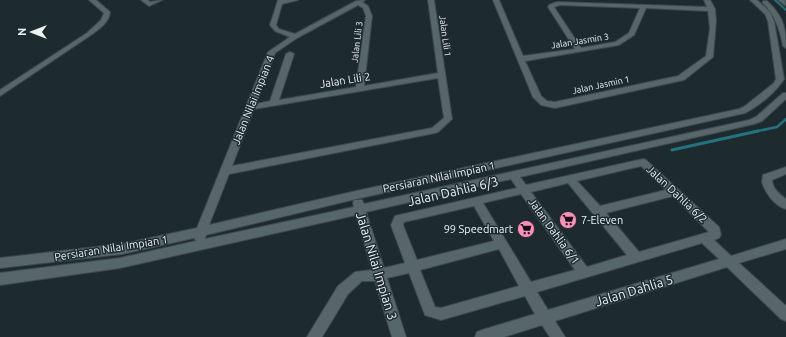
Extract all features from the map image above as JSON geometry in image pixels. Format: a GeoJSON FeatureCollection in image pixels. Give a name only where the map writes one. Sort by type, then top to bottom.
{"type":"FeatureCollection","features":[{"type":"Feature","properties":{"kind":"street"},"geometry":{"type":"LineString","coordinates":[[144,0],[149,4],[159,0]]}},
{"type":"Feature","properties":{"kind":"street"},"geometry":{"type":"LineString","coordinates":[[295,0],[280,2],[273,25],[278,30],[295,37]]}},
{"type":"Feature","properties":{"kind":"street","name":"Jalan Lili 1"},"geometry":{"type":"LineString","coordinates":[[225,171],[436,129],[448,120],[431,0]]}},
{"type":"Feature","properties":{"kind":"street","name":"Jalan Jasmin 1"},"geometry":{"type":"LineString","coordinates":[[496,0],[537,96],[544,103],[550,104],[561,104],[681,78],[709,57],[714,20],[712,9],[707,0]]}},
{"type":"Feature","properties":{"kind":"street","name":"Persiaran Nilai Impian 1"},"geometry":{"type":"LineString","coordinates":[[0,263],[122,249],[356,195],[742,111],[748,108],[777,84],[780,79],[768,13],[753,0]]}},
{"type":"Feature","properties":{"kind":"street"},"geometry":{"type":"LineString","coordinates":[[762,0],[776,13],[781,22],[786,43],[775,45]]}},
{"type":"Feature","properties":{"kind":"street"},"geometry":{"type":"LineString","coordinates":[[781,0],[786,4]]}},
{"type":"Feature","properties":{"kind":"street"},"geometry":{"type":"LineString","coordinates":[[0,94],[89,34],[103,22],[107,16],[107,12],[95,1]]}},
{"type":"Feature","properties":{"kind":"street","name":"Jalan Nilai Impian 4"},"geometry":{"type":"LineString","coordinates":[[200,246],[201,232],[252,107],[272,52],[295,37],[360,1]]}},
{"type":"Feature","properties":{"kind":"street","name":"Jalan Lili 3"},"geometry":{"type":"LineString","coordinates":[[360,1],[366,7],[368,16],[360,88]]}},
{"type":"Feature","properties":{"kind":"street"},"geometry":{"type":"LineString","coordinates":[[579,50],[551,6],[558,3],[712,9]]}},
{"type":"Feature","properties":{"kind":"street","name":"Jalan Jasmin 3"},"geometry":{"type":"LineString","coordinates":[[521,59],[617,44],[632,34],[644,6]]}},
{"type":"Feature","properties":{"kind":"street"},"geometry":{"type":"LineString","coordinates":[[775,45],[786,50]]}},
{"type":"Feature","properties":{"kind":"street"},"geometry":{"type":"LineString","coordinates":[[274,102],[290,54]]}},
{"type":"Feature","properties":{"kind":"street","name":"Jalan Lili 2"},"geometry":{"type":"LineString","coordinates":[[252,107],[274,102],[442,75]]}},
{"type":"Feature","properties":{"kind":"street","name":"Persiaran Nilai Impian 1"},"geometry":{"type":"LineString","coordinates":[[0,279],[120,263],[751,122],[759,119],[786,95]]}},
{"type":"Feature","properties":{"kind":"street","name":"Jalan Dahlia 6/2"},"geometry":{"type":"LineString","coordinates":[[524,189],[643,162],[715,230],[715,235],[704,239],[584,273]]}},
{"type":"Feature","properties":{"kind":"street"},"geometry":{"type":"LineString","coordinates":[[786,170],[767,178],[771,192],[786,205]]}},
{"type":"Feature","properties":{"kind":"street","name":"Jalan Dahlia 6/1"},"geometry":{"type":"LineString","coordinates":[[513,175],[584,273]]}},
{"type":"Feature","properties":{"kind":"street"},"geometry":{"type":"LineString","coordinates":[[570,179],[637,258]]}},
{"type":"Feature","properties":{"kind":"street","name":"Jalan Dahlia 6/3"},"geometry":{"type":"LineString","coordinates":[[524,189],[397,220],[396,225],[430,310],[437,314],[584,273]]}},
{"type":"Feature","properties":{"kind":"street"},"geometry":{"type":"LineString","coordinates":[[598,211],[675,192]]}},
{"type":"Feature","properties":{"kind":"street","name":"Jalan Nilai Impian 3"},"geometry":{"type":"LineString","coordinates":[[356,195],[398,337]]}},
{"type":"Feature","properties":{"kind":"street"},"geometry":{"type":"LineString","coordinates":[[476,200],[545,318],[558,337]]}},
{"type":"Feature","properties":{"kind":"street"},"geometry":{"type":"LineString","coordinates":[[704,239],[730,261],[786,315]]}},
{"type":"Feature","properties":{"kind":"street"},"geometry":{"type":"LineString","coordinates":[[314,337],[339,295],[351,281],[359,276],[380,275],[501,244]]}},
{"type":"Feature","properties":{"kind":"street","name":"Jalan Dahlia 5"},"geometry":{"type":"LineString","coordinates":[[482,337],[786,244]]}},
{"type":"Feature","properties":{"kind":"waterway"},"geometry":{"type":"LineString","coordinates":[[775,0],[786,10]]}},
{"type":"Feature","properties":{"kind":"waterway"},"geometry":{"type":"LineString","coordinates":[[753,132],[777,127],[786,119]]}},
{"type":"Feature","properties":{"kind":"waterway"},"geometry":{"type":"LineString","coordinates":[[672,150],[758,131]]}},
{"type":"Feature","properties":{"kind":"place","name":"7-Eleven"},"geometry":{"type":"Point","coordinates":[568,220]}},
{"type":"Feature","properties":{"kind":"place","name":"99 Speedmart"},"geometry":{"type":"Point","coordinates":[526,229]}}]}
